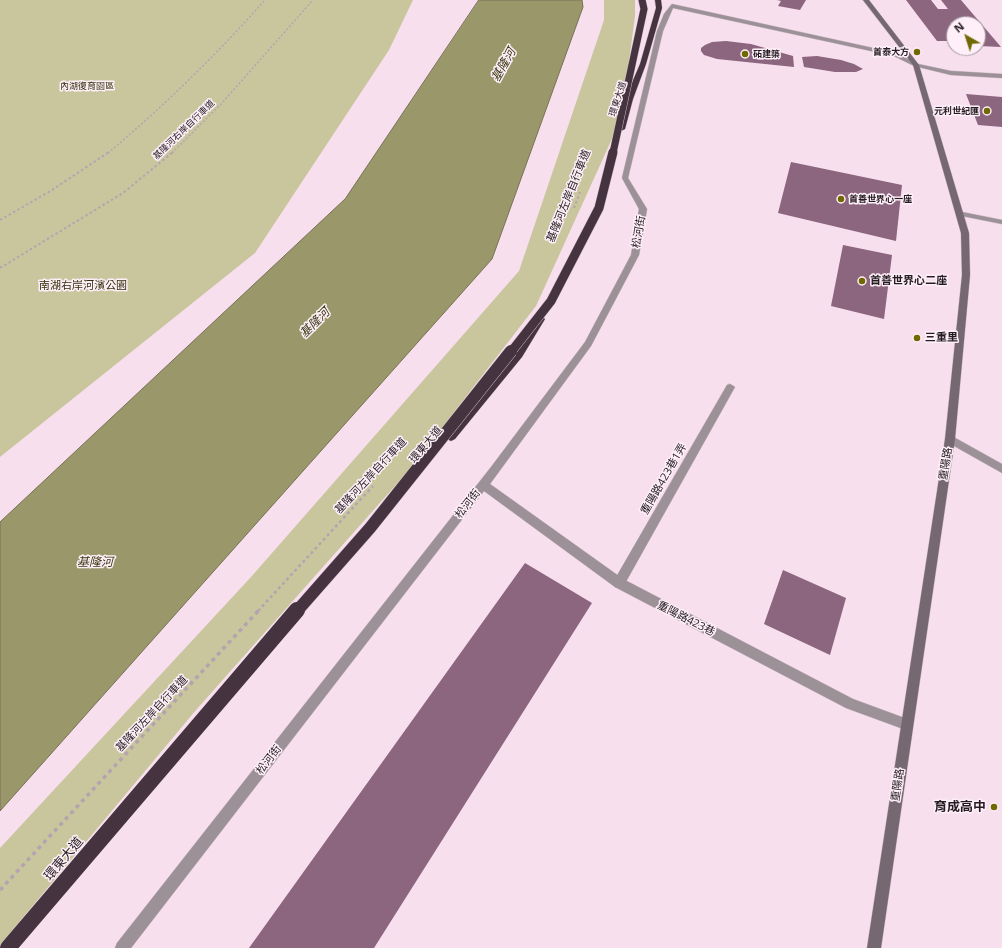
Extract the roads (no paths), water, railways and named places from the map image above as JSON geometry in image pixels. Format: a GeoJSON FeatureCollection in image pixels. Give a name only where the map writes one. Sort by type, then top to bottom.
{"type":"FeatureCollection","features":[{"type":"Feature","properties":{"kind":"highway","name":"環東大道"},"geometry":{"type":"LineString","coordinates":[[8,948],[329,573],[370,528],[551,301],[599,208],[644,9],[642,0]]}},
{"type":"Feature","properties":{"kind":"highway","name":"環東大道"},"geometry":{"type":"LineString","coordinates":[[17,948],[76,878],[166,760],[433,457],[518,354],[562,286],[604,195],[629,99],[643,64],[659,8],[658,0]]}},
{"type":"Feature","properties":{"kind":"street","name":"重陽路"},"geometry":{"type":"LineString","coordinates":[[866,0],[916,66],[965,233],[966,275],[950,440],[906,724],[874,948]]}},
{"type":"Feature","properties":{"kind":"street","name":"松河街"},"geometry":{"type":"LineString","coordinates":[[122,948],[483,485],[588,344],[635,255],[643,209],[625,178],[633,137],[652,72],[657,39],[664,17],[671,3],[896,55],[916,66],[951,72],[1002,76]]}},
{"type":"Feature","properties":{"kind":"street"},"geometry":{"type":"LineString","coordinates":[[960,213],[1002,222]]}},
{"type":"Feature","properties":{"kind":"street","name":"重陽路423巷1弄"},"geometry":{"type":"LineString","coordinates":[[619,583],[730,387]]}},
{"type":"Feature","properties":{"kind":"street"},"geometry":{"type":"LineString","coordinates":[[950,440],[1002,469]]}},
{"type":"Feature","properties":{"kind":"street","name":"重陽路423巷"},"geometry":{"type":"LineString","coordinates":[[483,485],[619,583],[850,704],[906,724]]}},
{"type":"Feature","properties":{"kind":"water","name":"基隆河"},"geometry":{"type":"Polygon","coordinates":[[[479,0],[582,0],[583,7],[492,259],[0,811],[0,522],[345,199],[479,0]]]}},
{"type":"Feature","properties":{"kind":"place","name":"首泰大方"},"geometry":{"type":"Point","coordinates":[917,52]}},
{"type":"Feature","properties":{"kind":"place","name":"砳建築"},"geometry":{"type":"Point","coordinates":[745,54]}},
{"type":"Feature","properties":{"kind":"place","name":"元利世紀匯"},"geometry":{"type":"Point","coordinates":[987,111]}},
{"type":"Feature","properties":{"kind":"place","name":"首善世界心一座"},"geometry":{"type":"Point","coordinates":[841,199]}},
{"type":"Feature","properties":{"kind":"place","name":"首善世界心二座"},"geometry":{"type":"Point","coordinates":[862,281]}},
{"type":"Feature","properties":{"kind":"place","name":"三重里"},"geometry":{"type":"Point","coordinates":[917,338]}},
{"type":"Feature","properties":{"kind":"place","name":"育成高中"},"geometry":{"type":"Point","coordinates":[994,807]}},
{"type":"Feature","properties":{"kind":"park label","name":"內湖復育園區"},"geometry":{"type":"Point","coordinates":[87,86]}},
{"type":"Feature","properties":{"kind":"park label","name":"南湖右岸河濱公園"},"geometry":{"type":"Point","coordinates":[83,286]}}]}
